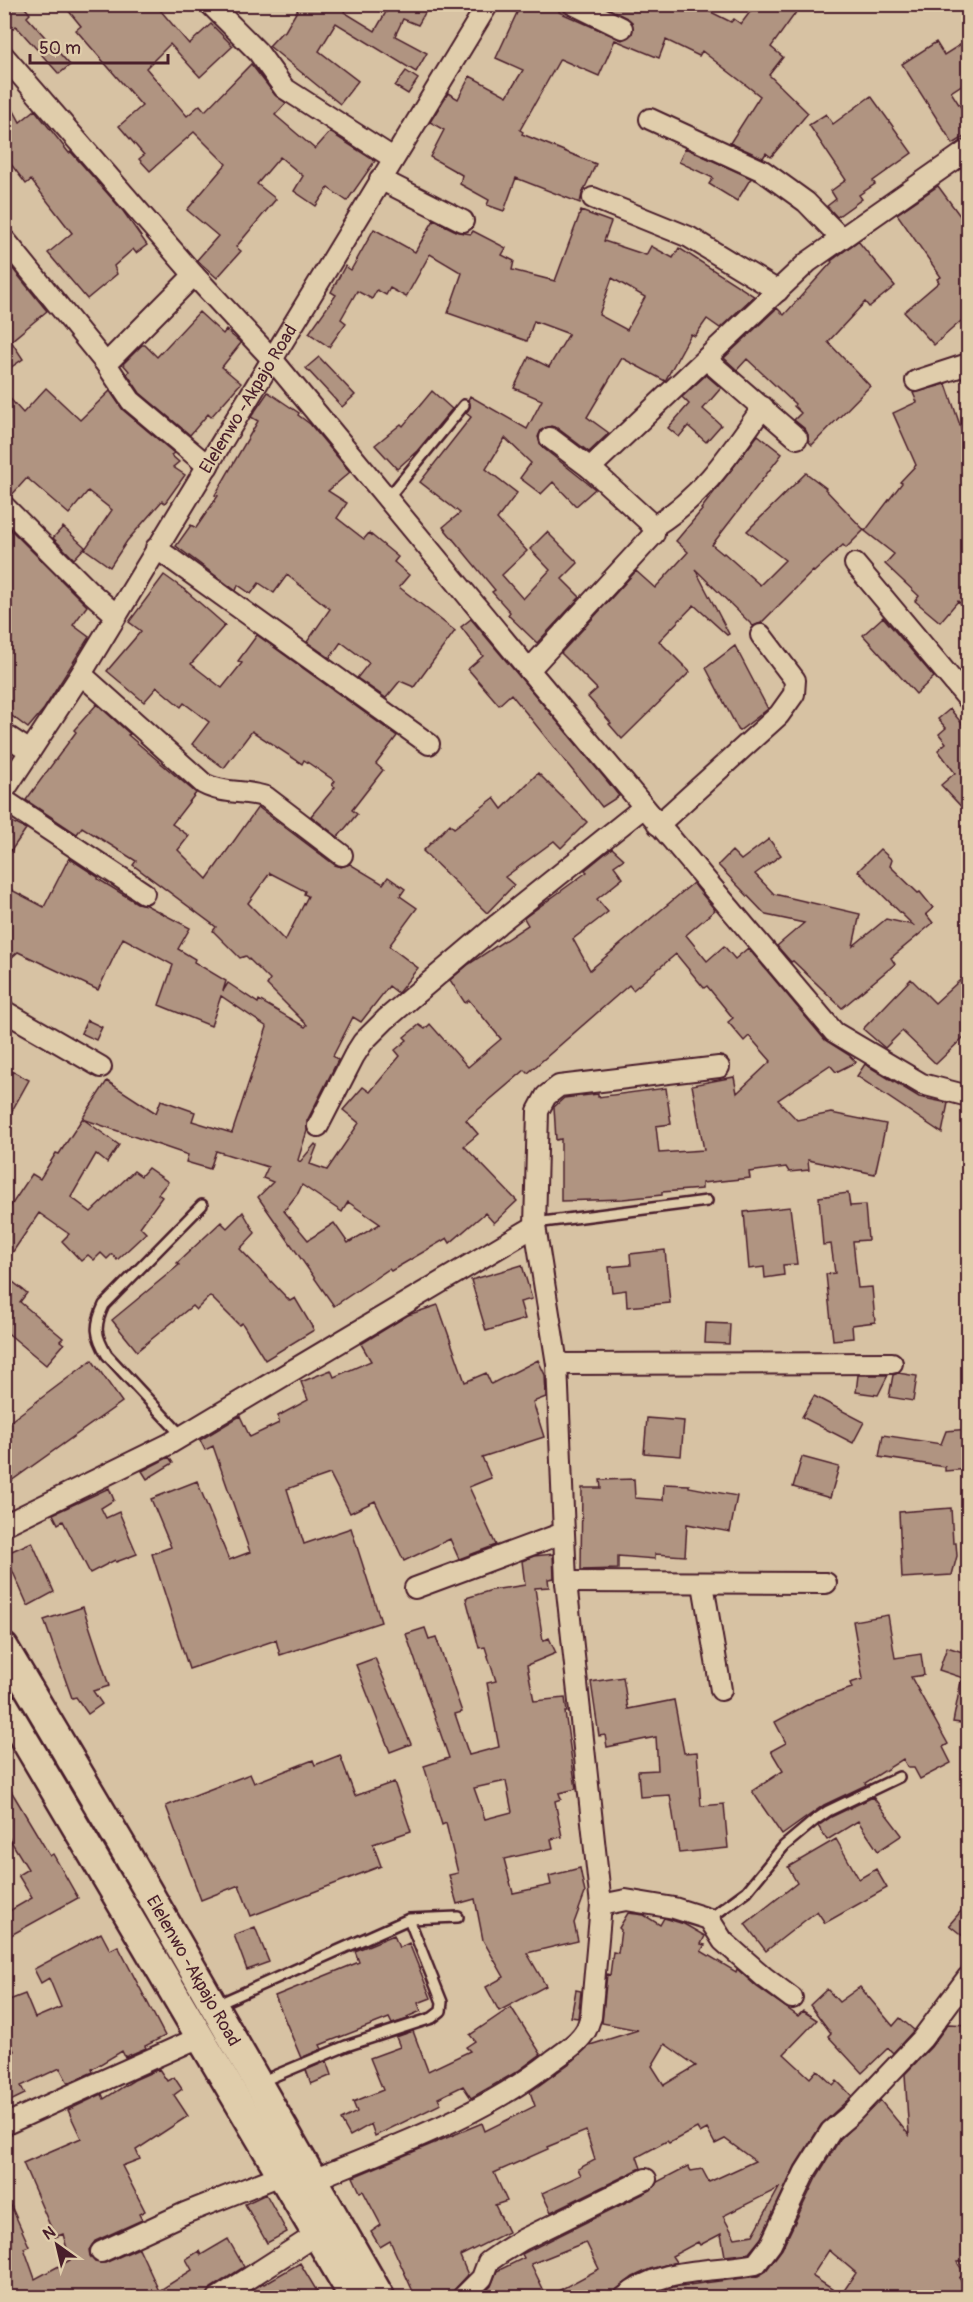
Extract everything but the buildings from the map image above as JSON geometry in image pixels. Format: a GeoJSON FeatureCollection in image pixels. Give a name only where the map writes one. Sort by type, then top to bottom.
{"type":"FeatureCollection","features":[{"type":"Feature","properties":{"kind":"main road","name":"Elelenwo -Akpajo Road"},"geometry":{"type":"LineString","coordinates":[[4,1647],[122,1844],[381,2298]]}},
{"type":"Feature","properties":{"kind":"main road","name":"Elelenwo -Akpajo Road"},"geometry":{"type":"LineString","coordinates":[[4,1705],[354,2298]]}},
{"type":"Feature","properties":{"kind":"street"},"geometry":{"type":"LineString","coordinates":[[210,4],[258,52],[284,88],[393,158]]}},
{"type":"Feature","properties":{"kind":"street","name":"Elelenwo -Akpajo Road"},"geometry":{"type":"LineString","coordinates":[[4,791],[81,674],[488,4]]}},
{"type":"Feature","properties":{"kind":"street"},"geometry":{"type":"LineString","coordinates":[[573,4],[622,28]]}},
{"type":"Feature","properties":{"kind":"street"},"geometry":{"type":"LineString","coordinates":[[4,56],[194,275],[272,359],[658,825],[834,1032],[922,1084],[969,1096]]}},
{"type":"Feature","properties":{"kind":"street"},"geometry":{"type":"LineString","coordinates":[[650,119],[763,171],[806,202],[841,238]]}},
{"type":"Feature","properties":{"kind":"street"},"geometry":{"type":"LineString","coordinates":[[590,468],[808,262],[969,150]]}},
{"type":"Feature","properties":{"kind":"street"},"geometry":{"type":"LineString","coordinates":[[380,179],[463,221]]}},
{"type":"Feature","properties":{"kind":"street"},"geometry":{"type":"LineString","coordinates":[[592,198],[689,237],[778,291]]}},
{"type":"Feature","properties":{"kind":"street"},"geometry":{"type":"LineString","coordinates":[[6,241],[106,364],[131,401],[208,466]]}},
{"type":"Feature","properties":{"kind":"street"},"geometry":{"type":"LineString","coordinates":[[106,364],[194,275]]}},
{"type":"Feature","properties":{"kind":"street"},"geometry":{"type":"LineString","coordinates":[[706,359],[797,438]]}},
{"type":"Feature","properties":{"kind":"street"},"geometry":{"type":"LineString","coordinates":[[916,381],[969,364]]}},
{"type":"Feature","properties":{"kind":"street"},"geometry":{"type":"LineString","coordinates":[[652,527],[676,513],[692,499],[716,473],[763,407]]}},
{"type":"Feature","properties":{"kind":"street"},"geometry":{"type":"LineString","coordinates":[[529,670],[654,534],[652,527],[590,468],[550,438]]}},
{"type":"Feature","properties":{"kind":"street"},"geometry":{"type":"LineString","coordinates":[[4,506],[116,615]]}},
{"type":"Feature","properties":{"kind":"street"},"geometry":{"type":"LineString","coordinates":[[156,548],[429,744]]}},
{"type":"Feature","properties":{"kind":"street"},"geometry":{"type":"LineString","coordinates":[[855,564],[969,699]]}},
{"type":"Feature","properties":{"kind":"street"},"geometry":{"type":"LineString","coordinates":[[658,825],[779,715],[794,694],[795,680],[761,635]]}},
{"type":"Feature","properties":{"kind":"street"},"geometry":{"type":"LineString","coordinates":[[81,674],[204,784],[213,789],[258,794],[267,798],[342,855]]}},
{"type":"Feature","properties":{"kind":"street"},"geometry":{"type":"LineString","coordinates":[[4,734],[30,752]]}},
{"type":"Feature","properties":{"kind":"street"},"geometry":{"type":"LineString","coordinates":[[4,800],[144,893]]}},
{"type":"Feature","properties":{"kind":"street"},"geometry":{"type":"LineString","coordinates":[[318,1126],[354,1056],[363,1042],[386,1019],[498,924],[644,807]]}},
{"type":"Feature","properties":{"kind":"street"},"geometry":{"type":"LineString","coordinates":[[4,1011],[101,1067]]}},
{"type":"Feature","properties":{"kind":"street"},"geometry":{"type":"LineString","coordinates":[[313,2180],[457,2119],[498,2098],[573,2045],[586,2031],[591,2017],[601,1905],[566,1582],[557,1364],[535,1224],[538,1111],[551,1090],[559,1086],[719,1067]]}},
{"type":"Feature","properties":{"kind":"street"},"geometry":{"type":"LineString","coordinates":[[4,1525],[182,1436],[535,1224]]}},
{"type":"Feature","properties":{"kind":"street"},"geometry":{"type":"LineString","coordinates":[[557,1364],[892,1363]]}},
{"type":"Feature","properties":{"kind":"street"},"geometry":{"type":"LineString","coordinates":[[416,1588],[563,1533]]}},
{"type":"Feature","properties":{"kind":"street"},"geometry":{"type":"LineString","coordinates":[[566,1582],[826,1583]]}},
{"type":"Feature","properties":{"kind":"street"},"geometry":{"type":"LineString","coordinates":[[703,1584],[721,1690]]}},
{"type":"Feature","properties":{"kind":"street"},"geometry":{"type":"LineString","coordinates":[[601,1905],[626,1900],[674,1908],[709,1920],[723,1941],[792,1998]]}},
{"type":"Feature","properties":{"kind":"street"},"geometry":{"type":"LineString","coordinates":[[624,2298],[650,2282],[674,2274],[756,2264],[771,2244],[805,2172],[831,2131],[851,2114],[922,2039],[969,1977]]}},
{"type":"Feature","properties":{"kind":"street"},"geometry":{"type":"LineString","coordinates":[[4,2125],[200,2037]]}},
{"type":"Feature","properties":{"kind":"street"},"geometry":{"type":"LineString","coordinates":[[101,2252],[185,2213],[281,2175]]}},
{"type":"Feature","properties":{"kind":"street"},"geometry":{"type":"LineString","coordinates":[[462,2298],[482,2278],[488,2262],[501,2253],[522,2240],[646,2179]]}},
{"type":"Feature","properties":{"kind":"street"},"geometry":{"type":"LineString","coordinates":[[218,2298],[317,2234]]}},
{"type":"Feature","properties":{"kind":"lane"},"geometry":{"type":"LineString","coordinates":[[388,498],[464,405]]}},
{"type":"Feature","properties":{"kind":"lane"},"geometry":{"type":"LineString","coordinates":[[535,1224],[707,1201]]}},
{"type":"Feature","properties":{"kind":"lane"},"geometry":{"type":"LineString","coordinates":[[182,1436],[107,1355],[99,1341],[96,1322],[104,1305],[202,1205]]}},
{"type":"Feature","properties":{"kind":"lane"},"geometry":{"type":"LineString","coordinates":[[709,1920],[747,1891],[784,1846],[815,1820],[828,1811],[899,1778]]}},
{"type":"Feature","properties":{"kind":"lane"},"geometry":{"type":"LineString","coordinates":[[214,2006],[409,1919],[458,1917]]}},
{"type":"Feature","properties":{"kind":"lane"},"geometry":{"type":"LineString","coordinates":[[258,2083],[346,2046],[432,2018],[441,2011],[442,2002],[409,1919]]}}]}
